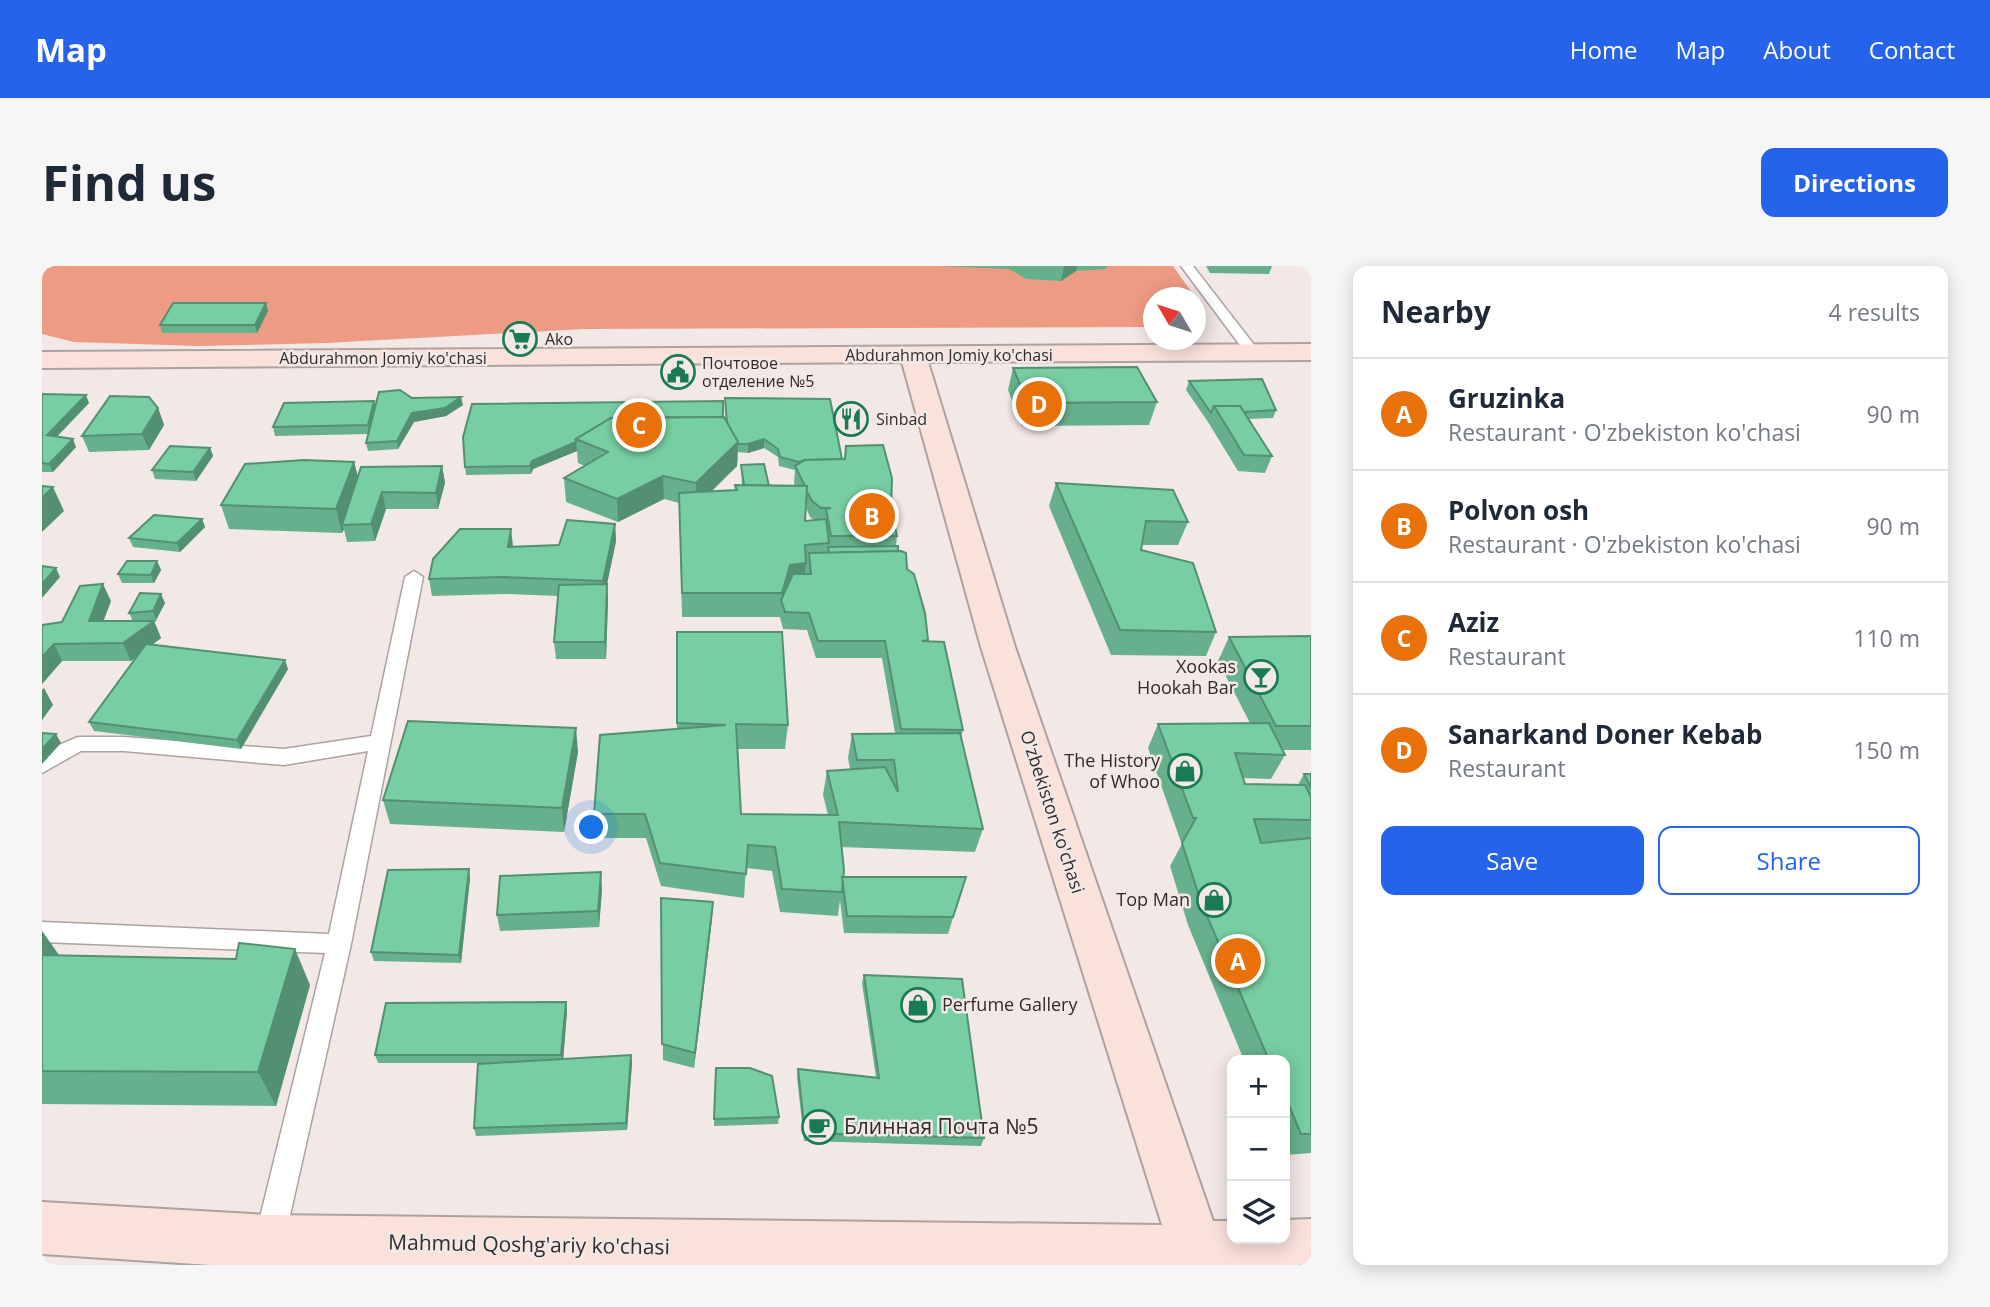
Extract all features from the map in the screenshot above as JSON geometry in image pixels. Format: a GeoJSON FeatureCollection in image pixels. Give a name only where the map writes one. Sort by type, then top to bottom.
{"type":"FeatureCollection","features":[{"type":"Feature","properties":{"kind":"main road","name":"Abdurahmon Jomiy ko'chasi"},"geometry":{"type":"LineString","coordinates":[[42,360],[1311,352]]}},
{"type":"Feature","properties":{"kind":"main road","name":"O'zbekiston ko'chasi"},"geometry":{"type":"LineString","coordinates":[[899,355],[998,647],[1174,1188],[1201,1256]]}},
{"type":"Feature","properties":{"kind":"main road","name":"Mahmud Qoshg'ariy ko'chasi"},"geometry":{"type":"LineString","coordinates":[[42,1228],[269,1242],[1154,1252],[1201,1256],[1311,1245]]}},
{"type":"Feature","properties":{"kind":"lane"},"geometry":{"type":"LineString","coordinates":[[1187,266],[1252,353]]}},
{"type":"Feature","properties":{"kind":"lane"},"geometry":{"type":"LineString","coordinates":[[269,1242],[339,944],[414,577]]}},
{"type":"Feature","properties":{"kind":"lane"},"geometry":{"type":"LineString","coordinates":[[42,765],[48,758],[78,744],[124,744],[284,757],[381,742]]}},
{"type":"Feature","properties":{"kind":"lane"},"geometry":{"type":"LineString","coordinates":[[42,932],[339,944]]}},
{"type":"Feature","properties":{"kind":"shaded area"},"geometry":{"type":"Polygon","coordinates":[[[42,266],[1173,266],[1188,287],[1143,287],[1143,327],[585,329],[326,343],[198,346],[74,342],[42,334],[42,266]]]}},
{"type":"Feature","properties":{"kind":"building"},"geometry":{"type":"Polygon","coordinates":[[[173,303],[266,303],[255,325],[160,325],[173,303]]]}},
{"type":"Feature","properties":{"kind":"building"},"geometry":{"type":"Polygon","coordinates":[[[1137,367],[1157,402],[1028,403],[1013,368],[1137,367]]]}},
{"type":"Feature","properties":{"kind":"building"},"geometry":{"type":"Polygon","coordinates":[[[1262,379],[1276,410],[1244,412],[1240,406],[1214,406],[1211,413],[1189,381],[1262,379]]]}},
{"type":"Feature","properties":{"kind":"building"},"geometry":{"type":"Polygon","coordinates":[[[400,390],[412,398],[461,397],[445,408],[412,413],[397,441],[366,443],[379,392],[400,390]]]}},
{"type":"Feature","properties":{"kind":"building"},"geometry":{"type":"Polygon","coordinates":[[[42,394],[86,395],[47,435],[73,439],[49,464],[42,463],[42,394]]]}},
{"type":"Feature","properties":{"kind":"building"},"geometry":{"type":"Polygon","coordinates":[[[110,396],[149,397],[158,408],[142,434],[82,436],[110,396]]]}},
{"type":"Feature","properties":{"kind":"building"},"geometry":{"type":"Polygon","coordinates":[[[725,398],[830,399],[842,459],[799,462],[780,457],[778,449],[764,439],[737,444],[727,423],[725,398]]]}},
{"type":"Feature","properties":{"kind":"building"},"geometry":{"type":"Polygon","coordinates":[[[374,401],[368,425],[273,427],[284,403],[374,401]]]}},
{"type":"Feature","properties":{"kind":"building"},"geometry":{"type":"Polygon","coordinates":[[[723,401],[723,417],[611,418],[576,439],[576,442],[532,461],[530,466],[465,467],[463,437],[472,404],[723,401]]]}},
{"type":"Feature","properties":{"kind":"building"},"geometry":{"type":"Polygon","coordinates":[[[1214,406],[1240,406],[1272,456],[1244,455],[1214,406]]]}},
{"type":"Feature","properties":{"kind":"building"},"geometry":{"type":"Polygon","coordinates":[[[724,417],[738,442],[696,483],[663,476],[617,499],[564,478],[608,452],[576,439],[611,418],[724,417]]]}},
{"type":"Feature","properties":{"kind":"building"},"geometry":{"type":"Polygon","coordinates":[[[883,445],[892,478],[891,509],[897,536],[831,536],[826,509],[831,508],[821,508],[812,501],[795,466],[805,460],[845,459],[846,446],[883,445]]]}},
{"type":"Feature","properties":{"kind":"building"},"geometry":{"type":"Polygon","coordinates":[[[170,446],[210,448],[193,472],[152,470],[170,446]]]}},
{"type":"Feature","properties":{"kind":"building"},"geometry":{"type":"Polygon","coordinates":[[[304,460],[354,462],[336,509],[221,505],[245,464],[304,460]]]}},
{"type":"Feature","properties":{"kind":"building"},"geometry":{"type":"Polygon","coordinates":[[[764,464],[769,486],[744,485],[741,465],[764,464]]]}},
{"type":"Feature","properties":{"kind":"building"},"geometry":{"type":"Polygon","coordinates":[[[442,466],[436,493],[382,492],[371,524],[342,525],[361,467],[442,466]]]}},
{"type":"Feature","properties":{"kind":"building"},"geometry":{"type":"Polygon","coordinates":[[[1056,483],[1173,490],[1188,522],[1146,521],[1141,550],[1193,563],[1216,632],[1120,630],[1056,483]]]}},
{"type":"Feature","properties":{"kind":"building"},"geometry":{"type":"Polygon","coordinates":[[[735,485],[807,486],[805,521],[826,519],[829,543],[805,545],[806,563],[790,565],[782,593],[682,593],[679,493],[737,490],[735,485]]]}},
{"type":"Feature","properties":{"kind":"building"},"geometry":{"type":"Polygon","coordinates":[[[42,486],[53,487],[42,498],[42,486]]]}},
{"type":"Feature","properties":{"kind":"building"},"geometry":{"type":"Polygon","coordinates":[[[154,515],[202,519],[177,543],[129,538],[154,515]]]}},
{"type":"Feature","properties":{"kind":"building"},"geometry":{"type":"Polygon","coordinates":[[[567,520],[615,524],[603,581],[503,577],[429,579],[433,559],[460,529],[511,529],[508,547],[559,545],[567,520]]]}},
{"type":"Feature","properties":{"kind":"building"},"geometry":{"type":"Polygon","coordinates":[[[898,546],[898,551],[829,553],[828,547],[898,546]]]}},
{"type":"Feature","properties":{"kind":"building"},"geometry":{"type":"Polygon","coordinates":[[[809,553],[906,553],[907,569],[914,574],[925,613],[928,640],[922,641],[944,642],[963,730],[901,729],[885,641],[818,641],[809,613],[785,612],[781,600],[793,574],[811,574],[809,553]]]}},
{"type":"Feature","properties":{"kind":"building"},"geometry":{"type":"Polygon","coordinates":[[[127,561],[157,561],[151,575],[118,574],[127,561]]]}},
{"type":"Feature","properties":{"kind":"building"},"geometry":{"type":"Polygon","coordinates":[[[42,566],[56,568],[42,584],[42,566]]]}},
{"type":"Feature","properties":{"kind":"building"},"geometry":{"type":"Polygon","coordinates":[[[103,584],[89,621],[154,621],[123,643],[54,644],[42,657],[42,625],[62,622],[80,586],[103,584]]]}},
{"type":"Feature","properties":{"kind":"building"},"geometry":{"type":"Polygon","coordinates":[[[607,584],[605,642],[554,642],[559,585],[607,584]]]}},
{"type":"Feature","properties":{"kind":"building"},"geometry":{"type":"Polygon","coordinates":[[[140,593],[161,594],[153,611],[129,613],[140,593]]]}},
{"type":"Feature","properties":{"kind":"building"},"geometry":{"type":"Polygon","coordinates":[[[677,632],[782,632],[788,725],[736,724],[741,814],[838,815],[827,771],[885,767],[898,792],[894,760],[857,760],[852,734],[960,733],[983,829],[839,822],[844,870],[842,892],[782,889],[775,847],[748,845],[746,874],[660,863],[645,814],[594,814],[600,735],[726,725],[677,723],[677,632]]]}},
{"type":"Feature","properties":{"kind":"building"},"geometry":{"type":"Polygon","coordinates":[[[1311,636],[1311,726],[1276,726],[1229,637],[1311,636]]]}},
{"type":"Feature","properties":{"kind":"building"},"geometry":{"type":"Polygon","coordinates":[[[146,644],[285,660],[237,740],[89,722],[146,644]]]}},
{"type":"Feature","properties":{"kind":"building"},"geometry":{"type":"Polygon","coordinates":[[[408,721],[576,728],[562,808],[383,800],[408,721]]]}},
{"type":"Feature","properties":{"kind":"building"},"geometry":{"type":"Polygon","coordinates":[[[1269,723],[1285,755],[1235,753],[1245,784],[1305,785],[1311,797],[1311,820],[1254,819],[1261,843],[1311,838],[1311,1134],[1301,1134],[1290,1108],[1290,1055],[1267,1055],[1201,902],[1182,843],[1196,818],[1193,818],[1158,724],[1269,723]]]}},
{"type":"Feature","properties":{"kind":"building"},"geometry":{"type":"Polygon","coordinates":[[[42,733],[56,734],[42,749],[42,733]]]}},
{"type":"Feature","properties":{"kind":"building"},"geometry":{"type":"Polygon","coordinates":[[[1304,774],[1311,774],[1311,788],[1304,774]]]}},
{"type":"Feature","properties":{"kind":"building"},"geometry":{"type":"Polygon","coordinates":[[[469,869],[459,955],[371,952],[388,870],[469,869]]]}},
{"type":"Feature","properties":{"kind":"building"},"geometry":{"type":"Polygon","coordinates":[[[601,872],[598,911],[497,915],[500,876],[601,872]]]}},
{"type":"Feature","properties":{"kind":"building"},"geometry":{"type":"Polygon","coordinates":[[[842,877],[966,877],[953,917],[847,916],[842,877]]]}},
{"type":"Feature","properties":{"kind":"building"},"geometry":{"type":"Polygon","coordinates":[[[661,898],[713,902],[695,1053],[662,1044],[661,898]]]}},
{"type":"Feature","properties":{"kind":"building"},"geometry":{"type":"Polygon","coordinates":[[[239,943],[295,949],[258,1072],[42,1071],[42,955],[236,959],[239,943]]]}},
{"type":"Feature","properties":{"kind":"building"},"geometry":{"type":"Polygon","coordinates":[[[864,975],[962,979],[984,1138],[805,1133],[798,1069],[879,1078],[864,975]]]}},
{"type":"Feature","properties":{"kind":"building"},"geometry":{"type":"Polygon","coordinates":[[[566,1002],[561,1055],[375,1055],[386,1003],[566,1002]]]}},
{"type":"Feature","properties":{"kind":"building"},"geometry":{"type":"Polygon","coordinates":[[[631,1055],[626,1123],[474,1128],[478,1064],[631,1055]]]}},
{"type":"Feature","properties":{"kind":"building"},"geometry":{"type":"Polygon","coordinates":[[[716,1068],[750,1068],[772,1076],[779,1117],[714,1119],[716,1068]]]}},
{"type":"Feature","properties":{"kind":"place","name":"Ako"},"geometry":{"type":"Point","coordinates":[520,339]}},
{"type":"Feature","properties":{"kind":"place","name":"Почтовое отделение №5"},"geometry":{"type":"Point","coordinates":[678,372]}},
{"type":"Feature","properties":{"kind":"place","name":"Sanarkand Doner Kebab"},"geometry":{"type":"Point","coordinates":[1039,404]}},
{"type":"Feature","properties":{"kind":"place","name":"Sinbad"},"geometry":{"type":"Point","coordinates":[851,419]}},
{"type":"Feature","properties":{"kind":"place","name":"Aziz"},"geometry":{"type":"Point","coordinates":[639,425]}},
{"type":"Feature","properties":{"kind":"place","name":"Polvon osh"},"geometry":{"type":"Point","coordinates":[872,516]}},
{"type":"Feature","properties":{"kind":"place","name":"Xookas Hookah Bar"},"geometry":{"type":"Point","coordinates":[1261,677]}},
{"type":"Feature","properties":{"kind":"place","name":"The History of Whoo"},"geometry":{"type":"Point","coordinates":[1185,771]}},
{"type":"Feature","properties":{"kind":"place","name":"Top Man"},"geometry":{"type":"Point","coordinates":[1214,900]}},
{"type":"Feature","properties":{"kind":"place","name":"Gruzinka"},"geometry":{"type":"Point","coordinates":[1238,961]}},
{"type":"Feature","properties":{"kind":"place","name":"Perfume Gallery"},"geometry":{"type":"Point","coordinates":[918,1005]}},
{"type":"Feature","properties":{"kind":"place","name":"Блинная Почта №5"},"geometry":{"type":"Point","coordinates":[819,1127]}}]}
